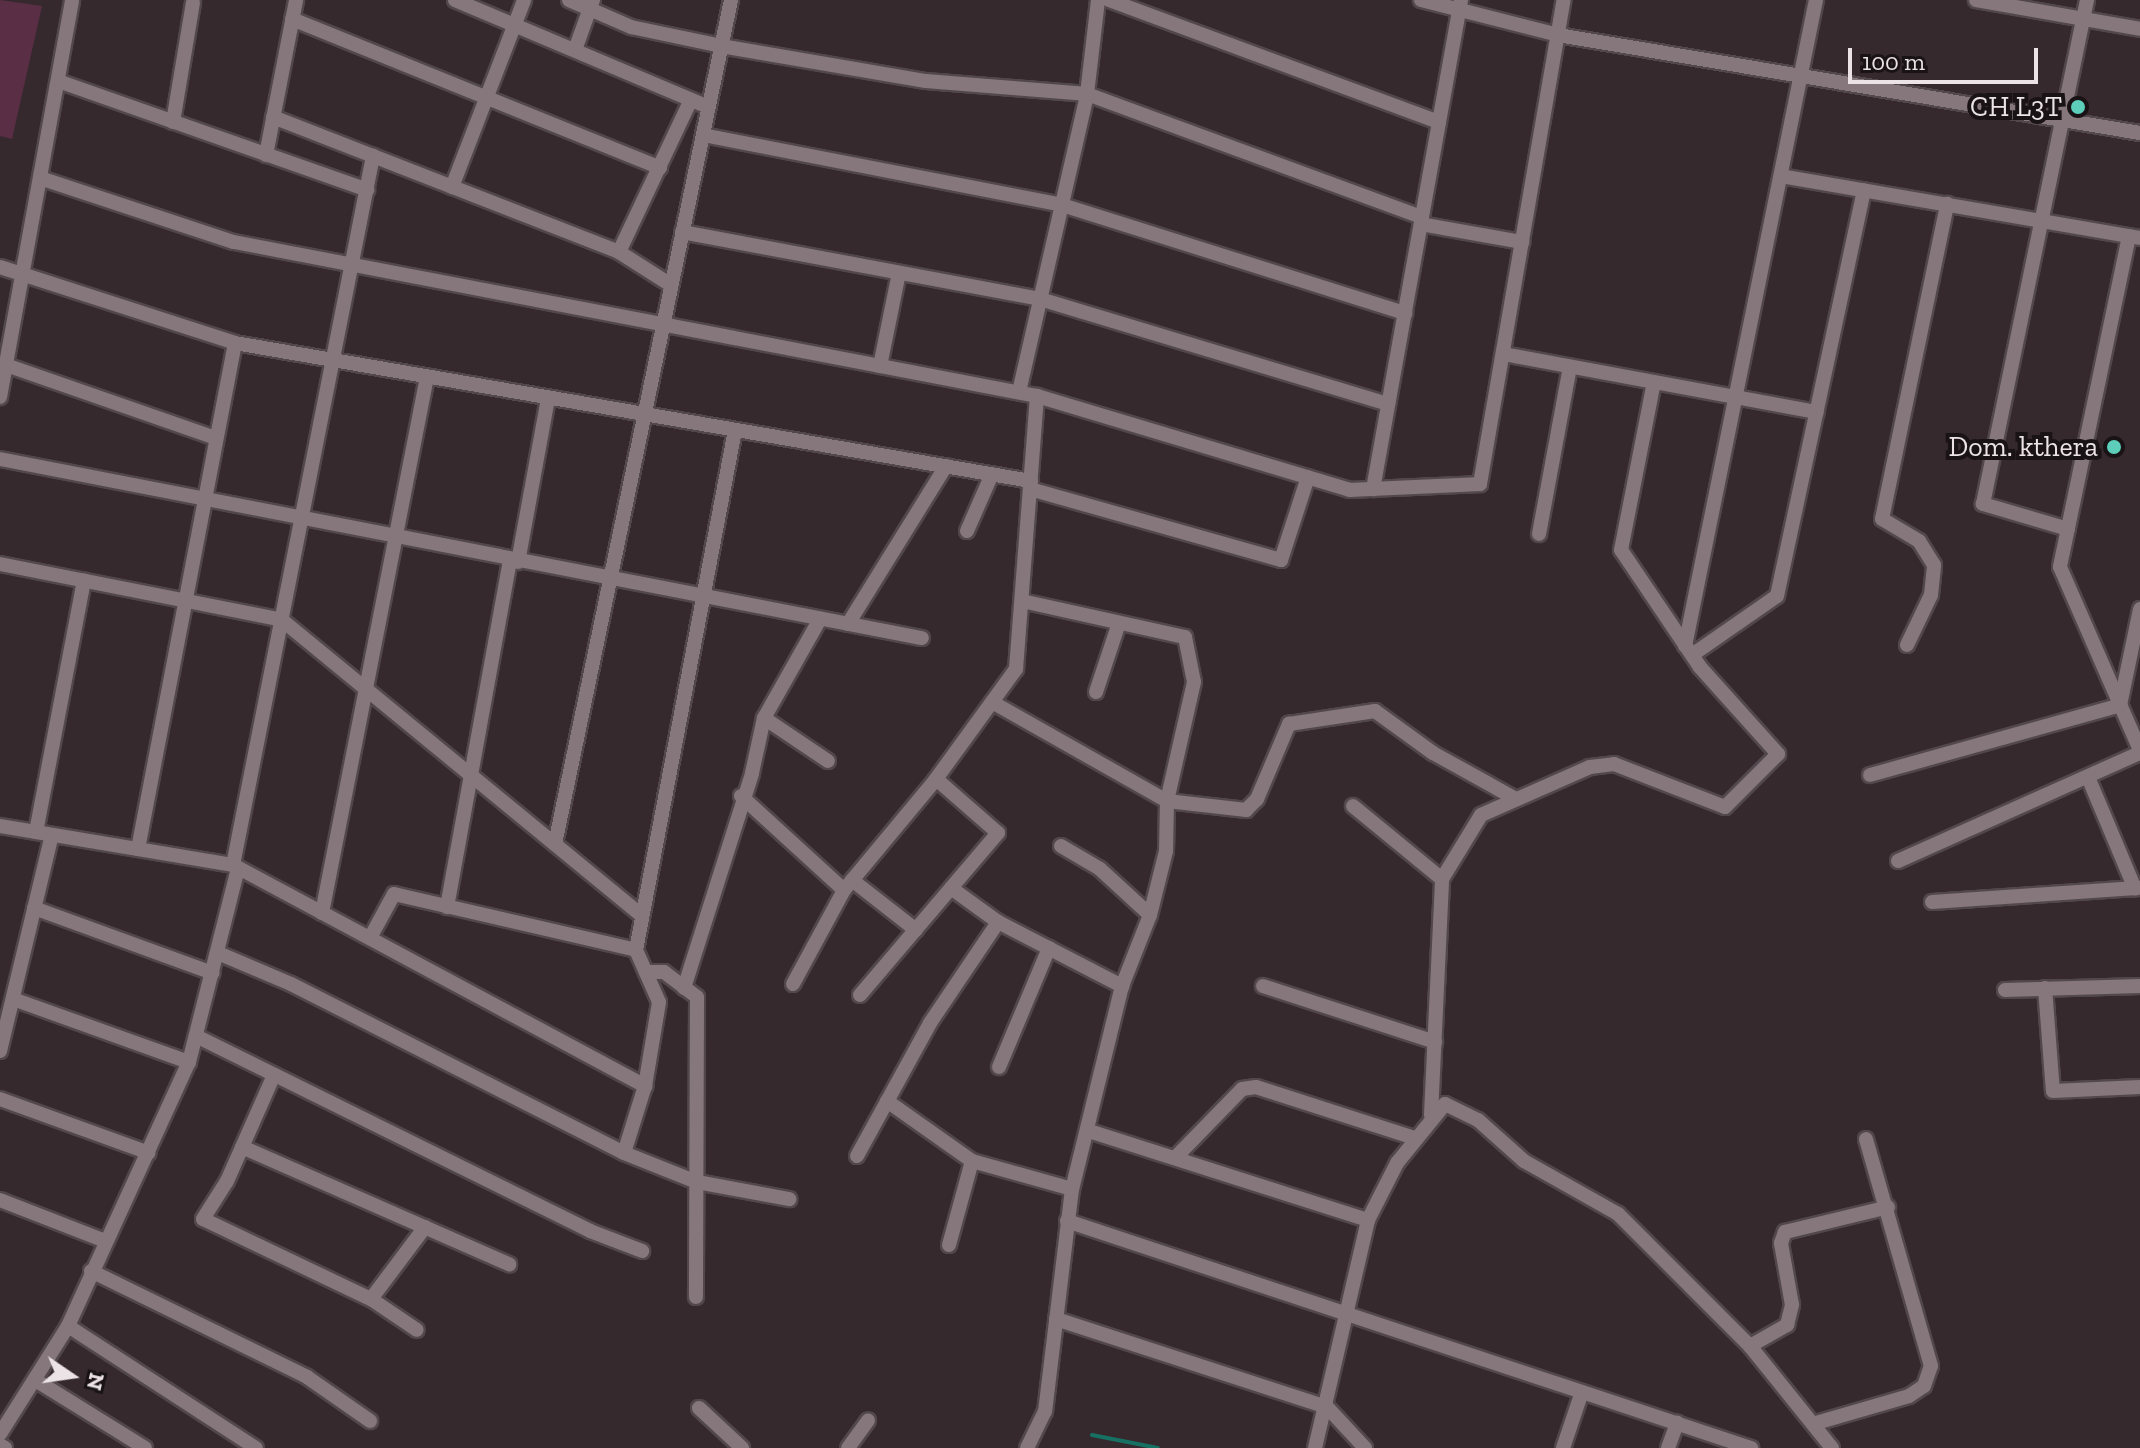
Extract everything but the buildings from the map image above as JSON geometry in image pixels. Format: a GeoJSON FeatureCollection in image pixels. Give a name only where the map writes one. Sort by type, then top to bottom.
{"type":"FeatureCollection","features":[{"type":"Feature","properties":{"kind":"street"},"geometry":{"type":"LineString","coordinates":[[0,397],[72,0]]}},
{"type":"Feature","properties":{"kind":"street"},"geometry":{"type":"LineString","coordinates":[[266,155],[296,0]]}},
{"type":"Feature","properties":{"kind":"street"},"geometry":{"type":"LineString","coordinates":[[455,0],[576,47],[708,107]]}},
{"type":"Feature","properties":{"kind":"street"},"geometry":{"type":"LineString","coordinates":[[452,187],[524,0]]}},
{"type":"Feature","properties":{"kind":"street"},"geometry":{"type":"LineString","coordinates":[[569,0],[592,6],[631,27],[721,46],[926,81],[1087,94],[1421,221],[1522,242]]}},
{"type":"Feature","properties":{"kind":"street"},"geometry":{"type":"LineString","coordinates":[[555,844],[731,0]]}},
{"type":"Feature","properties":{"kind":"street"},"geometry":{"type":"LineString","coordinates":[[1019,392],[1087,94],[1098,0]]}},
{"type":"Feature","properties":{"kind":"street"},"geometry":{"type":"LineString","coordinates":[[1109,0],[1439,122]]}},
{"type":"Feature","properties":{"kind":"street"},"geometry":{"type":"LineString","coordinates":[[1421,0],[1460,6],[1558,35],[2140,133]]}},
{"type":"Feature","properties":{"kind":"street"},"geometry":{"type":"LineString","coordinates":[[40,178],[234,242],[1037,396],[1350,490],[1480,484],[1564,0]]}},
{"type":"Feature","properties":{"kind":"street"},"geometry":{"type":"LineString","coordinates":[[1689,650],[1816,0]]}},
{"type":"Feature","properties":{"kind":"street"},"geometry":{"type":"LineString","coordinates":[[2068,529],[1983,504],[2087,0]]}},
{"type":"Feature","properties":{"kind":"street"},"geometry":{"type":"LineString","coordinates":[[1983,1],[2140,29]]}},
{"type":"Feature","properties":{"kind":"street"},"geometry":{"type":"LineString","coordinates":[[173,122],[193,3]]}},
{"type":"Feature","properties":{"kind":"street"},"geometry":{"type":"LineString","coordinates":[[576,47],[592,6]]}},
{"type":"Feature","properties":{"kind":"street"},"geometry":{"type":"LineString","coordinates":[[1373,489],[1460,6]]}},
{"type":"Feature","properties":{"kind":"street"},"geometry":{"type":"LineString","coordinates":[[292,19],[660,168]]}},
{"type":"Feature","properties":{"kind":"street"},"geometry":{"type":"LineString","coordinates":[[58,81],[367,190]]}},
{"type":"Feature","properties":{"kind":"street"},"geometry":{"type":"LineString","coordinates":[[619,252],[691,100]]}},
{"type":"Feature","properties":{"kind":"street"},"geometry":{"type":"LineString","coordinates":[[273,117],[619,252],[671,285]]}},
{"type":"Feature","properties":{"kind":"street"},"geometry":{"type":"LineString","coordinates":[[703,135],[1062,205],[1405,313]]}},
{"type":"Feature","properties":{"kind":"street"},"geometry":{"type":"LineString","coordinates":[[0,1434],[6,1414],[37,1381],[68,1326],[189,1062],[218,953],[373,156]]}},
{"type":"Feature","properties":{"kind":"street"},"geometry":{"type":"LineString","coordinates":[[1781,176],[2134,237],[2060,567],[2140,752],[1898,861]]}},
{"type":"Feature","properties":{"kind":"street"},"geometry":{"type":"LineString","coordinates":[[1689,650],[1777,596],[1864,190]]}},
{"type":"Feature","properties":{"kind":"street"},"geometry":{"type":"LineString","coordinates":[[1907,645],[1931,595],[1934,565],[1919,541],[1882,519],[1947,204]]}},
{"type":"Feature","properties":{"kind":"street"},"geometry":{"type":"LineString","coordinates":[[682,232],[1040,299],[1388,404]]}},
{"type":"Feature","properties":{"kind":"street"},"geometry":{"type":"LineString","coordinates":[[0,267],[235,343],[992,474],[1281,560],[1308,477]]}},
{"type":"Feature","properties":{"kind":"street"},"geometry":{"type":"LineString","coordinates":[[880,366],[899,273]]}},
{"type":"Feature","properties":{"kind":"street"},"geometry":{"type":"LineString","coordinates":[[138,849],[235,343]]}},
{"type":"Feature","properties":{"kind":"street"},"geometry":{"type":"LineString","coordinates":[[1503,354],[1817,412]]}},
{"type":"Feature","properties":{"kind":"street"},"geometry":{"type":"LineString","coordinates":[[6,365],[216,438]]}},
{"type":"Feature","properties":{"kind":"street"},"geometry":{"type":"LineString","coordinates":[[1539,534],[1570,367]]}},
{"type":"Feature","properties":{"kind":"street"},"geometry":{"type":"LineString","coordinates":[[322,913],[427,377]]}},
{"type":"Feature","properties":{"kind":"street"},"geometry":{"type":"LineString","coordinates":[[1431,1115],[1442,879],[1481,815],[1590,767],[1614,764],[1725,807],[1778,754],[1689,650],[1621,550],[1654,382]]}},
{"type":"Feature","properties":{"kind":"street"},"geometry":{"type":"LineString","coordinates":[[793,984],[848,885],[936,779],[1016,669],[1037,396]]}},
{"type":"Feature","properties":{"kind":"street"},"geometry":{"type":"LineString","coordinates":[[447,907],[548,398]]}},
{"type":"Feature","properties":{"kind":"street"},"geometry":{"type":"LineString","coordinates":[[624,1153],[645,1086],[659,1002],[636,950],[735,430]]}},
{"type":"Feature","properties":{"kind":"street"},"geometry":{"type":"LineString","coordinates":[[0,459],[301,521],[922,638]]}},
{"type":"Feature","properties":{"kind":"street"},"geometry":{"type":"LineString","coordinates":[[848,624],[946,466]]}},
{"type":"Feature","properties":{"kind":"street"},"geometry":{"type":"LineString","coordinates":[[967,531],[992,474]]}},
{"type":"Feature","properties":{"kind":"street"},"geometry":{"type":"LineString","coordinates":[[0,564],[282,620],[642,916]]}},
{"type":"Feature","properties":{"kind":"street"},"geometry":{"type":"LineString","coordinates":[[36,832],[84,581]]}},
{"type":"Feature","properties":{"kind":"street"},"geometry":{"type":"LineString","coordinates":[[1022,601],[1185,637],[1192,655],[1194,682],[1167,801],[1166,851],[1150,915],[1122,986],[1089,1131],[1072,1189],[1045,1411],[1027,1448]]}},
{"type":"Feature","properties":{"kind":"street"},"geometry":{"type":"LineString","coordinates":[[2120,705],[2140,609]]}},
{"type":"Feature","properties":{"kind":"street"},"geometry":{"type":"LineString","coordinates":[[684,988],[764,718],[820,619]]}},
{"type":"Feature","properties":{"kind":"street"},"geometry":{"type":"LineString","coordinates":[[1096,692],[1119,623]]}},
{"type":"Feature","properties":{"kind":"street"},"geometry":{"type":"LineString","coordinates":[[992,702],[1167,801],[1246,810],[1257,799],[1289,724],[1375,711],[1433,753],[1516,799]]}},
{"type":"Feature","properties":{"kind":"street"},"geometry":{"type":"LineString","coordinates":[[1870,775],[2120,705]]}},
{"type":"Feature","properties":{"kind":"street"},"geometry":{"type":"LineString","coordinates":[[764,718],[828,761]]}},
{"type":"Feature","properties":{"kind":"street"},"geometry":{"type":"LineString","coordinates":[[1932,902],[2137,889],[2088,777]]}},
{"type":"Feature","properties":{"kind":"street"},"geometry":{"type":"LineString","coordinates":[[860,995],[998,833],[936,779]]}},
{"type":"Feature","properties":{"kind":"street"},"geometry":{"type":"LineString","coordinates":[[741,796],[848,885],[916,930]]}},
{"type":"Feature","properties":{"kind":"street"},"geometry":{"type":"LineString","coordinates":[[1353,806],[1442,879]]}},
{"type":"Feature","properties":{"kind":"street"},"geometry":{"type":"LineString","coordinates":[[0,826],[235,866],[645,1086]]}},
{"type":"Feature","properties":{"kind":"street"},"geometry":{"type":"LineString","coordinates":[[0,1051],[52,835]]}},
{"type":"Feature","properties":{"kind":"street"},"geometry":{"type":"LineString","coordinates":[[1061,846],[1100,869],[1150,915]]}},
{"type":"Feature","properties":{"kind":"street"},"geometry":{"type":"LineString","coordinates":[[951,888],[998,922],[1122,986]]}},
{"type":"Feature","properties":{"kind":"street"},"geometry":{"type":"LineString","coordinates":[[370,938],[394,894],[636,950]]}},
{"type":"Feature","properties":{"kind":"street"},"geometry":{"type":"LineString","coordinates":[[34,908],[213,973]]}},
{"type":"Feature","properties":{"kind":"street"},"geometry":{"type":"LineString","coordinates":[[857,1156],[930,1023],[998,922]]}},
{"type":"Feature","properties":{"kind":"street"},"geometry":{"type":"LineString","coordinates":[[999,1067],[1049,948]]}},
{"type":"Feature","properties":{"kind":"street"},"geometry":{"type":"LineString","coordinates":[[218,953],[291,984],[624,1153],[697,1182],[789,1199]]}},
{"type":"Feature","properties":{"kind":"street"},"geometry":{"type":"LineString","coordinates":[[646,972],[664,972],[697,997],[696,1297]]}},
{"type":"Feature","properties":{"kind":"street"},"geometry":{"type":"LineString","coordinates":[[1263,986],[1435,1042]]}},
{"type":"Feature","properties":{"kind":"street"},"geometry":{"type":"LineString","coordinates":[[2005,990],[2140,986]]}},
{"type":"Feature","properties":{"kind":"street"},"geometry":{"type":"LineString","coordinates":[[2045,988],[2053,1091],[2140,1087]]}},
{"type":"Feature","properties":{"kind":"street"},"geometry":{"type":"LineString","coordinates":[[13,999],[189,1062]]}},
{"type":"Feature","properties":{"kind":"street"},"geometry":{"type":"LineString","coordinates":[[196,1036],[590,1231],[642,1251]]}},
{"type":"Feature","properties":{"kind":"street"},"geometry":{"type":"LineString","coordinates":[[274,1075],[242,1147],[203,1219],[371,1299],[417,1330]]}},
{"type":"Feature","properties":{"kind":"street"},"geometry":{"type":"LineString","coordinates":[[1175,1158],[1242,1089],[1256,1087],[1415,1138]]}},
{"type":"Feature","properties":{"kind":"street"},"geometry":{"type":"LineString","coordinates":[[0,1099],[149,1153]]}},
{"type":"Feature","properties":{"kind":"street"},"geometry":{"type":"LineString","coordinates":[[887,1101],[972,1161],[1072,1189]]}},
{"type":"Feature","properties":{"kind":"street"},"geometry":{"type":"LineString","coordinates":[[1315,1448],[1327,1407],[1368,1220],[1431,1115],[1445,1104],[1454,1104],[1524,1161],[1618,1214],[1750,1346],[1816,1423],[1832,1448]]}},
{"type":"Feature","properties":{"kind":"street"},"geometry":{"type":"LineString","coordinates":[[1089,1131],[1368,1220]]}},
{"type":"Feature","properties":{"kind":"street"},"geometry":{"type":"LineString","coordinates":[[1816,1423],[1909,1396],[1924,1386],[1931,1366],[1888,1207],[1866,1139]]}},
{"type":"Feature","properties":{"kind":"street"},"geometry":{"type":"LineString","coordinates":[[242,1147],[509,1264]]}},
{"type":"Feature","properties":{"kind":"street"},"geometry":{"type":"LineString","coordinates":[[949,1245],[972,1161]]}},
{"type":"Feature","properties":{"kind":"street"},"geometry":{"type":"LineString","coordinates":[[0,1200],[105,1241]]}},
{"type":"Feature","properties":{"kind":"street"},"geometry":{"type":"LineString","coordinates":[[1750,1346],[1787,1325],[1792,1305],[1781,1243],[1785,1232],[1888,1207]]}},
{"type":"Feature","properties":{"kind":"street"},"geometry":{"type":"LineString","coordinates":[[1067,1221],[1751,1448]]}},
{"type":"Feature","properties":{"kind":"street"},"geometry":{"type":"LineString","coordinates":[[371,1299],[425,1227]]}},
{"type":"Feature","properties":{"kind":"street"},"geometry":{"type":"LineString","coordinates":[[91,1271],[307,1377],[370,1421]]}},
{"type":"Feature","properties":{"kind":"street"},"geometry":{"type":"LineString","coordinates":[[1056,1319],[1327,1407],[1365,1448]]}},
{"type":"Feature","properties":{"kind":"street"},"geometry":{"type":"LineString","coordinates":[[68,1326],[256,1448]]}},
{"type":"Feature","properties":{"kind":"street"},"geometry":{"type":"LineString","coordinates":[[37,1381],[145,1448]]}},
{"type":"Feature","properties":{"kind":"street"},"geometry":{"type":"LineString","coordinates":[[1563,1448],[1582,1392]]}},
{"type":"Feature","properties":{"kind":"street"},"geometry":{"type":"LineString","coordinates":[[699,1408],[742,1448]]}},
{"type":"Feature","properties":{"kind":"street"},"geometry":{"type":"LineString","coordinates":[[848,1448],[868,1420]]}},
{"type":"Feature","properties":{"kind":"street"},"geometry":{"type":"LineString","coordinates":[[1668,1448],[1677,1423]]}},
{"type":"Feature","properties":{"kind":"shaded area"},"geometry":{"type":"Polygon","coordinates":[[[0,0],[42,6],[12,139],[0,136],[0,0]]]}},
{"type":"Feature","properties":{"kind":"waterway"},"geometry":{"type":"LineString","coordinates":[[1092,1435],[1158,1448]]}},
{"type":"Feature","properties":{"kind":"place","name":"CH L3T"},"geometry":{"type":"Point","coordinates":[2078,107]}},
{"type":"Feature","properties":{"kind":"place","name":"Dom. kthera"},"geometry":{"type":"Point","coordinates":[2114,447]}}]}
